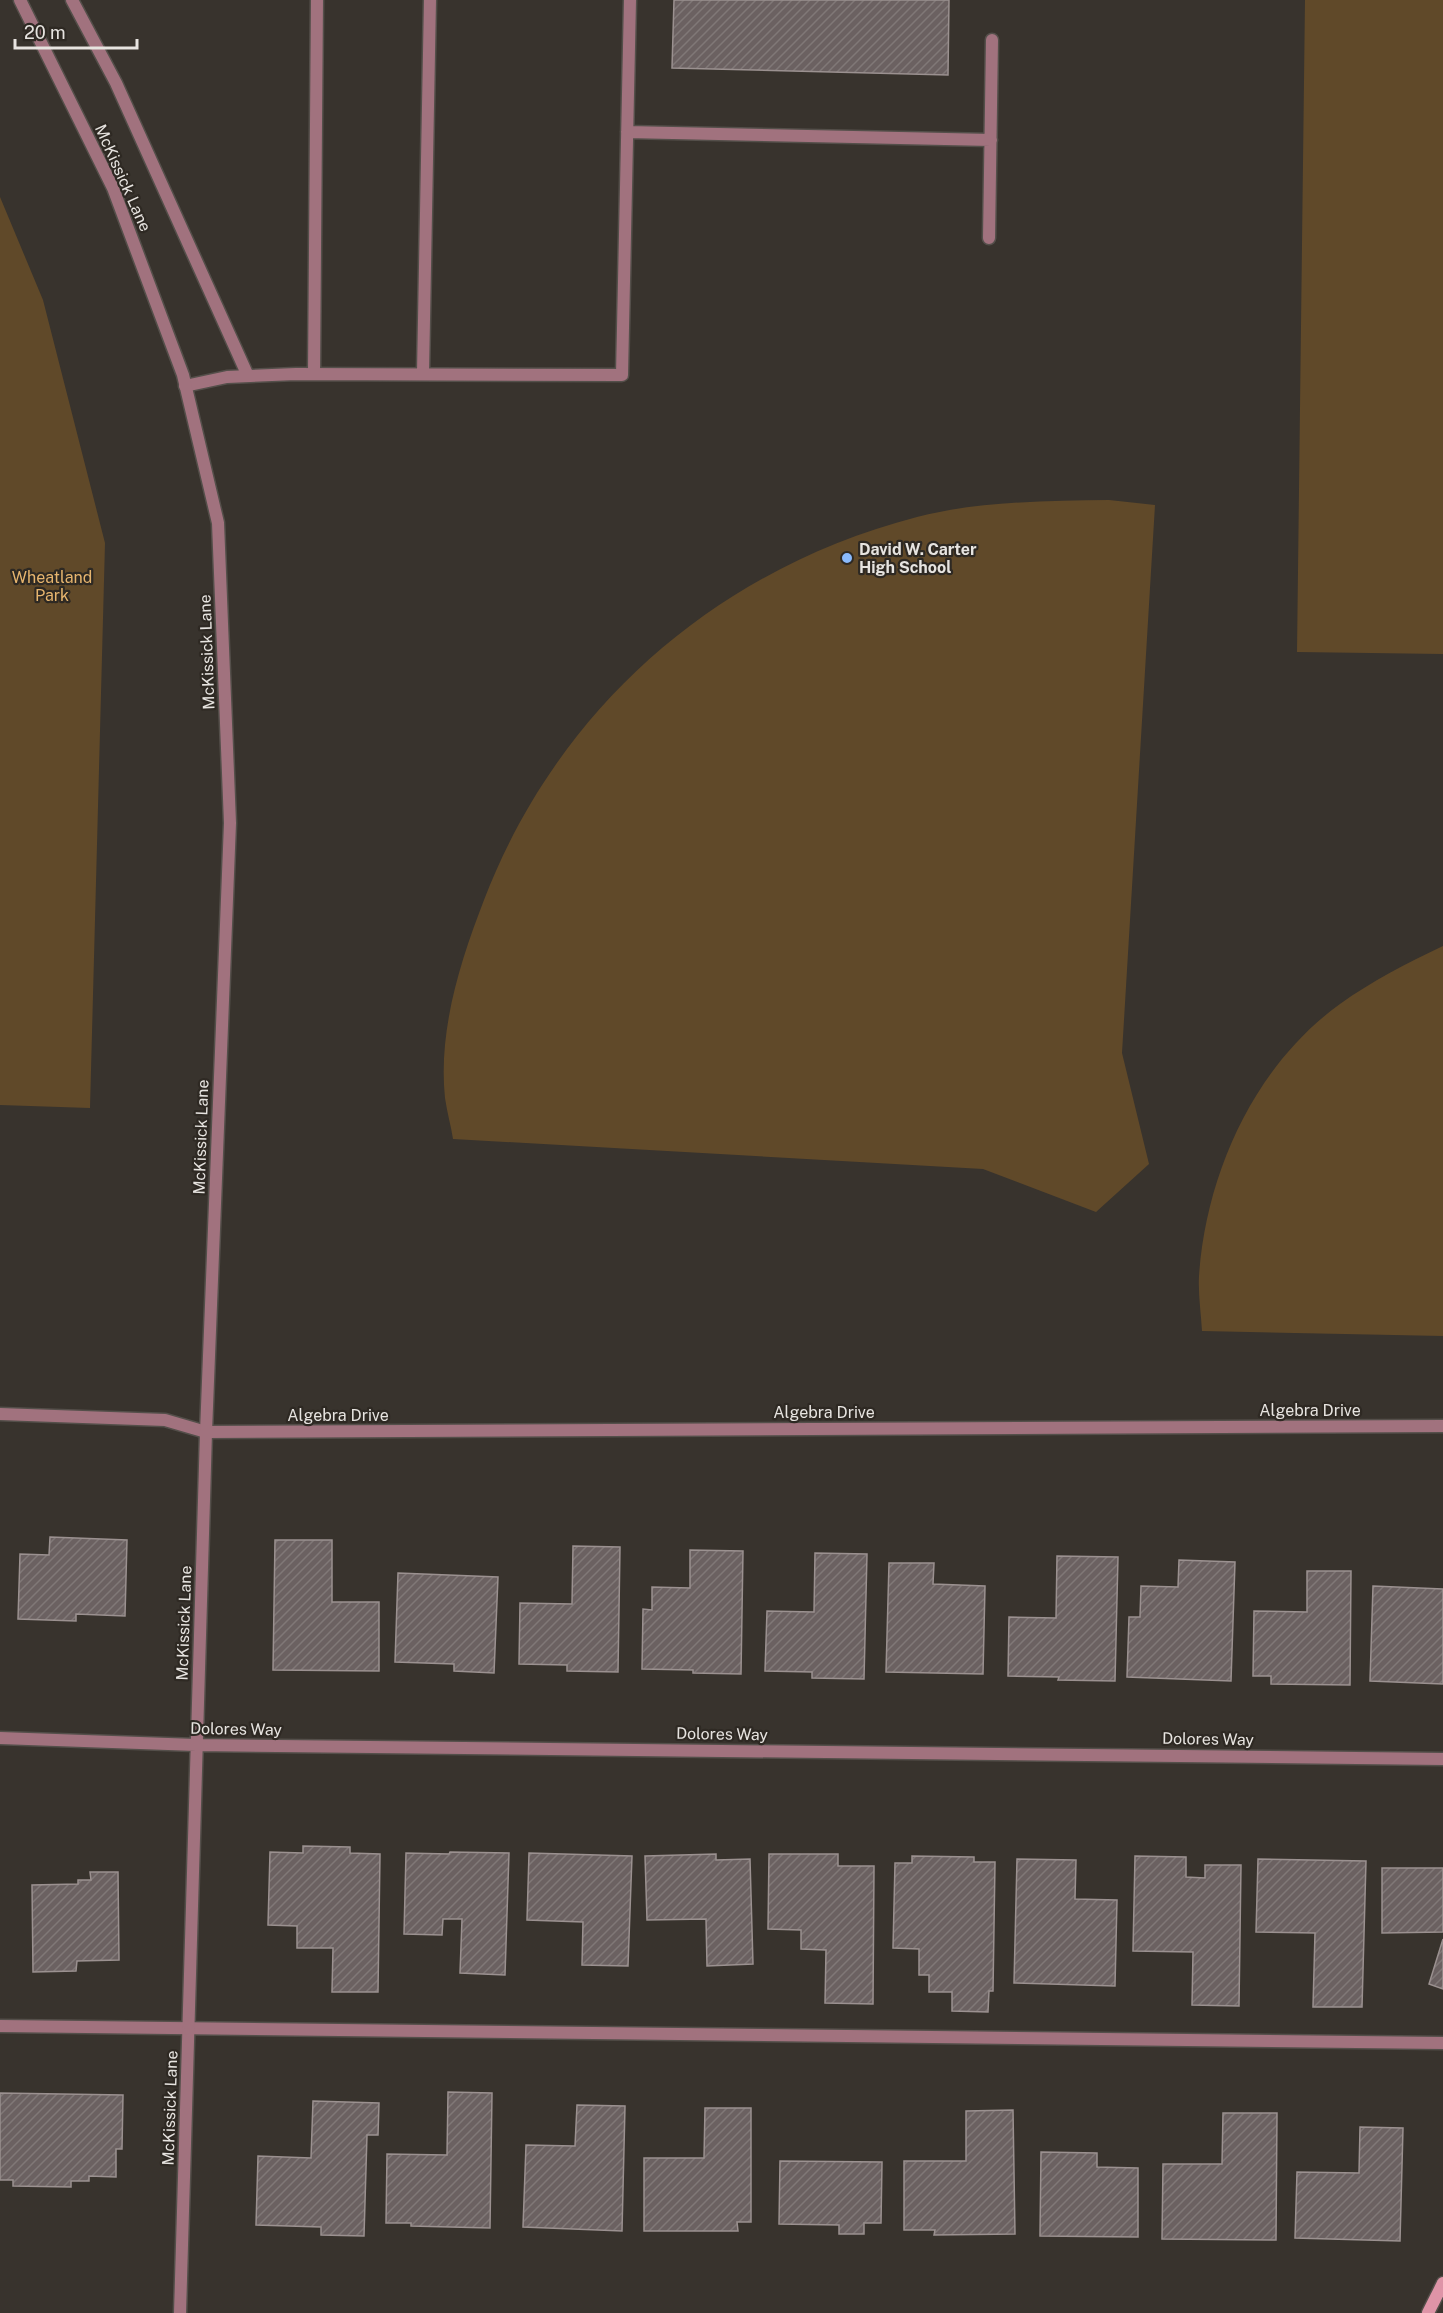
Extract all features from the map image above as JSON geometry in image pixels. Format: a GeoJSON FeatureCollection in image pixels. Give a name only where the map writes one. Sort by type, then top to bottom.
{"type":"FeatureCollection","features":[{"type":"Feature","properties":{"kind":"street","name":"McKissick Lane"},"geometry":{"type":"LineString","coordinates":[[20,0],[113,188],[186,386],[218,523],[230,823],[206,1432],[180,2313]]}},
{"type":"Feature","properties":{"kind":"street"},"geometry":{"type":"LineString","coordinates":[[72,0],[116,83],[248,376]]}},
{"type":"Feature","properties":{"kind":"street"},"geometry":{"type":"LineString","coordinates":[[314,374],[316,0]]}},
{"type":"Feature","properties":{"kind":"street"},"geometry":{"type":"LineString","coordinates":[[423,374],[430,0]]}},
{"type":"Feature","properties":{"kind":"street"},"geometry":{"type":"LineString","coordinates":[[186,386],[227,377],[314,374],[622,375],[630,0]]}},
{"type":"Feature","properties":{"kind":"street"},"geometry":{"type":"LineString","coordinates":[[989,238],[992,40]]}},
{"type":"Feature","properties":{"kind":"street"},"geometry":{"type":"LineString","coordinates":[[627,132],[992,140]]}},
{"type":"Feature","properties":{"kind":"street","name":"Algebra Drive"},"geometry":{"type":"LineString","coordinates":[[0,1414],[165,1420],[206,1432],[1443,1426]]}},
{"type":"Feature","properties":{"kind":"street","name":"Dolores Way"},"geometry":{"type":"LineString","coordinates":[[0,1738],[196,1745],[1443,1758]]}},
{"type":"Feature","properties":{"kind":"street"},"geometry":{"type":"LineString","coordinates":[[0,2026],[1443,2043]]}},
{"type":"Feature","properties":{"kind":"street"},"geometry":{"type":"LineString","coordinates":[[1428,2313],[1443,2283]]}},
{"type":"Feature","properties":{"kind":"green space"},"geometry":{"type":"Polygon","coordinates":[[[1305,0],[1443,0],[1443,654],[1297,652],[1305,0]]]}},
{"type":"Feature","properties":{"kind":"green space","name":"Wheatland Park"},"geometry":{"type":"Polygon","coordinates":[[[0,197],[43,300],[105,543],[90,1108],[0,1105],[0,197]]]}},
{"type":"Feature","properties":{"kind":"green space"},"geometry":{"type":"Polygon","coordinates":[[[1109,500],[1155,505],[1122,1053],[1149,1164],[1096,1212],[983,1169],[453,1139],[445,1098],[444,1073],[448,1022],[459,972],[484,900],[516,830],[555,766],[601,708],[653,656],[712,610],[775,572],[844,540],[917,517],[964,508],[1013,503],[1109,500]]]}},
{"type":"Feature","properties":{"kind":"green space"},"geometry":{"type":"Polygon","coordinates":[[[1443,946],[1443,1336],[1202,1331],[1199,1276],[1212,1199],[1224,1161],[1259,1090],[1283,1058],[1310,1029],[1340,1004],[1390,973],[1443,946]]]}},
{"type":"Feature","properties":{"kind":"building"},"geometry":{"type":"Polygon","coordinates":[[[674,0],[949,0],[948,75],[672,68],[674,0]]]}},
{"type":"Feature","properties":{"kind":"building"},"geometry":{"type":"Polygon","coordinates":[[[50,1537],[127,1540],[125,1616],[76,1614],[76,1621],[18,1619],[20,1554],[49,1555],[50,1537]]]}},
{"type":"Feature","properties":{"kind":"building"},"geometry":{"type":"Polygon","coordinates":[[[275,1540],[332,1540],[332,1602],[379,1602],[379,1671],[273,1670],[275,1540]]]}},
{"type":"Feature","properties":{"kind":"building"},"geometry":{"type":"Polygon","coordinates":[[[573,1546],[620,1547],[618,1672],[567,1671],[567,1665],[519,1664],[520,1603],[572,1604],[573,1546]]]}},
{"type":"Feature","properties":{"kind":"building"},"geometry":{"type":"Polygon","coordinates":[[[690,1550],[743,1551],[741,1674],[642,1669],[643,1609],[652,1610],[652,1587],[690,1588],[690,1550]]]}},
{"type":"Feature","properties":{"kind":"building"},"geometry":{"type":"Polygon","coordinates":[[[815,1553],[867,1554],[864,1679],[812,1678],[812,1672],[765,1671],[767,1611],[814,1612],[815,1553]]]}},
{"type":"Feature","properties":{"kind":"building"},"geometry":{"type":"Polygon","coordinates":[[[1057,1556],[1118,1557],[1115,1681],[1008,1676],[1009,1617],[1056,1618],[1057,1556]]]}},
{"type":"Feature","properties":{"kind":"building"},"geometry":{"type":"Polygon","coordinates":[[[1179,1560],[1235,1562],[1231,1681],[1127,1677],[1129,1617],[1140,1617],[1141,1586],[1178,1587],[1179,1560]]]}},
{"type":"Feature","properties":{"kind":"building"},"geometry":{"type":"Polygon","coordinates":[[[889,1563],[934,1563],[933,1584],[985,1586],[983,1674],[886,1672],[889,1563]]]}},
{"type":"Feature","properties":{"kind":"building"},"geometry":{"type":"Polygon","coordinates":[[[1307,1571],[1351,1571],[1350,1685],[1271,1684],[1271,1676],[1253,1676],[1254,1611],[1307,1612],[1307,1571]]]}},
{"type":"Feature","properties":{"kind":"building"},"geometry":{"type":"Polygon","coordinates":[[[398,1573],[498,1577],[494,1673],[454,1671],[454,1664],[395,1662],[398,1573]]]}},
{"type":"Feature","properties":{"kind":"building"},"geometry":{"type":"Polygon","coordinates":[[[1373,1586],[1443,1589],[1443,1684],[1370,1681],[1373,1586]]]}},
{"type":"Feature","properties":{"kind":"building"},"geometry":{"type":"Polygon","coordinates":[[[303,1846],[350,1847],[350,1853],[380,1854],[378,1992],[332,1992],[333,1948],[297,1948],[297,1926],[268,1925],[270,1852],[303,1853],[303,1846]]]}},
{"type":"Feature","properties":{"kind":"building"},"geometry":{"type":"Polygon","coordinates":[[[450,1852],[509,1853],[505,1975],[460,1973],[462,1919],[443,1919],[442,1935],[404,1934],[406,1853],[449,1854],[450,1852]]]}},
{"type":"Feature","properties":{"kind":"building"},"geometry":{"type":"Polygon","coordinates":[[[529,1853],[632,1856],[628,1966],[582,1965],[583,1922],[527,1920],[529,1853]]]}},
{"type":"Feature","properties":{"kind":"building"},"geometry":{"type":"Polygon","coordinates":[[[716,1854],[716,1860],[750,1859],[753,1964],[707,1966],[706,1919],[647,1920],[645,1856],[716,1854]]]}},
{"type":"Feature","properties":{"kind":"building"},"geometry":{"type":"Polygon","coordinates":[[[769,1854],[838,1854],[838,1866],[874,1866],[873,2004],[825,2003],[826,1950],[801,1949],[801,1930],[768,1929],[769,1854]]]}},
{"type":"Feature","properties":{"kind":"building"},"geometry":{"type":"Polygon","coordinates":[[[912,1856],[974,1857],[974,1862],[995,1862],[993,1991],[989,1991],[988,2012],[952,2011],[952,1992],[929,1992],[929,1975],[919,1975],[919,1949],[893,1948],[895,1863],[912,1863],[912,1856]]]}},
{"type":"Feature","properties":{"kind":"building"},"geometry":{"type":"Polygon","coordinates":[[[1135,1856],[1186,1857],[1186,1877],[1205,1878],[1205,1865],[1241,1865],[1239,2006],[1192,2005],[1193,1952],[1133,1951],[1135,1856]]]}},
{"type":"Feature","properties":{"kind":"building"},"geometry":{"type":"Polygon","coordinates":[[[1017,1859],[1076,1860],[1075,1899],[1117,1900],[1115,1986],[1014,1983],[1017,1859]]]}},
{"type":"Feature","properties":{"kind":"building"},"geometry":{"type":"Polygon","coordinates":[[[1258,1859],[1366,1861],[1362,2007],[1313,2007],[1315,1933],[1256,1932],[1258,1859]]]}},
{"type":"Feature","properties":{"kind":"building"},"geometry":{"type":"Polygon","coordinates":[[[1382,1868],[1443,1868],[1443,1932],[1382,1933],[1382,1868]]]}},
{"type":"Feature","properties":{"kind":"building"},"geometry":{"type":"Polygon","coordinates":[[[90,1872],[118,1872],[119,1960],[77,1961],[76,1971],[33,1972],[32,1885],[78,1884],[78,1880],[91,1880],[90,1872]]]}},
{"type":"Feature","properties":{"kind":"building"},"geometry":{"type":"Polygon","coordinates":[[[1443,1939],[1443,1989],[1429,1984],[1443,1939]]]}},
{"type":"Feature","properties":{"kind":"building"},"geometry":{"type":"Polygon","coordinates":[[[448,2092],[492,2093],[490,2228],[386,2223],[387,2154],[447,2155],[448,2092]]]}},
{"type":"Feature","properties":{"kind":"building"},"geometry":{"type":"Polygon","coordinates":[[[0,2093],[123,2095],[122,2149],[116,2149],[116,2177],[89,2176],[89,2181],[71,2181],[71,2187],[13,2186],[13,2180],[0,2180],[0,2093]]]}},
{"type":"Feature","properties":{"kind":"building"},"geometry":{"type":"Polygon","coordinates":[[[313,2101],[379,2103],[378,2135],[367,2135],[364,2236],[321,2235],[321,2227],[256,2225],[258,2156],[311,2158],[313,2101]]]}},
{"type":"Feature","properties":{"kind":"building"},"geometry":{"type":"Polygon","coordinates":[[[577,2105],[625,2106],[622,2231],[523,2227],[526,2145],[575,2146],[577,2105]]]}},
{"type":"Feature","properties":{"kind":"building"},"geometry":{"type":"Polygon","coordinates":[[[705,2108],[751,2108],[751,2222],[737,2222],[738,2231],[644,2231],[644,2158],[704,2158],[705,2108]]]}},
{"type":"Feature","properties":{"kind":"building"},"geometry":{"type":"Polygon","coordinates":[[[1013,2110],[1015,2234],[934,2235],[935,2230],[904,2230],[904,2161],[966,2161],[966,2111],[1013,2110]]]}},
{"type":"Feature","properties":{"kind":"building"},"geometry":{"type":"Polygon","coordinates":[[[1223,2113],[1277,2113],[1276,2240],[1162,2239],[1163,2164],[1222,2164],[1223,2113]]]}},
{"type":"Feature","properties":{"kind":"building"},"geometry":{"type":"Polygon","coordinates":[[[1360,2127],[1403,2128],[1400,2241],[1295,2238],[1297,2172],[1359,2173],[1360,2127]]]}},
{"type":"Feature","properties":{"kind":"building"},"geometry":{"type":"Polygon","coordinates":[[[1041,2152],[1097,2153],[1097,2167],[1138,2168],[1138,2237],[1040,2236],[1041,2152]]]}},
{"type":"Feature","properties":{"kind":"building"},"geometry":{"type":"Polygon","coordinates":[[[780,2161],[882,2162],[881,2223],[864,2223],[864,2234],[839,2234],[839,2225],[779,2224],[780,2161]]]}},
{"type":"Feature","properties":{"kind":"place","name":"David W. Carter High School"},"geometry":{"type":"Point","coordinates":[847,558]}}]}
